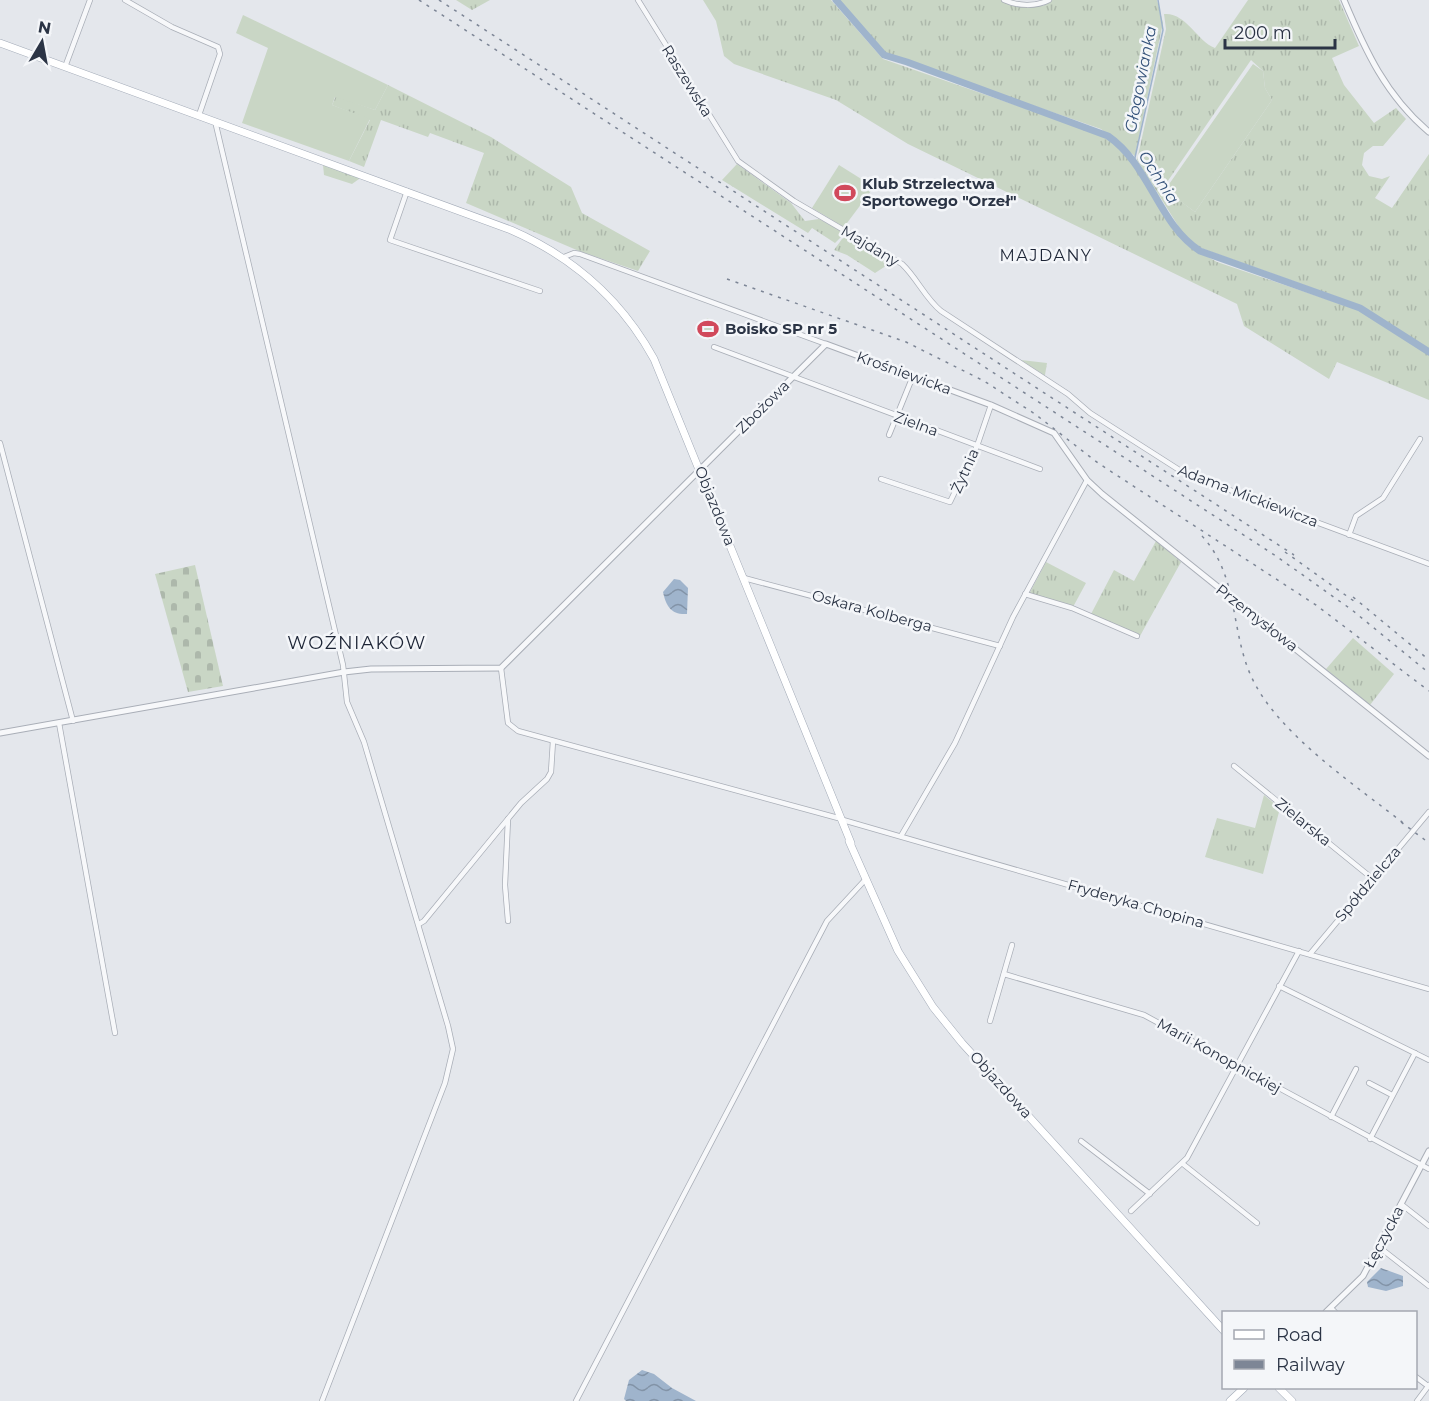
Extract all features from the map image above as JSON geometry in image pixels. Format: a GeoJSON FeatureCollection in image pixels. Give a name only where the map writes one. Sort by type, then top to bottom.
{"type":"FeatureCollection","features":[{"type":"Feature","properties":{"kind":"main road","name":"Objazdowa"},"geometry":{"type":"LineString","coordinates":[[0,43],[511,230],[564,257],[600,287],[642,337],[667,386],[865,880],[898,951],[948,1025],[1222,1329]]}},
{"type":"Feature","properties":{"kind":"main road","name":"Objazdowa"},"geometry":{"type":"LineString","coordinates":[[1194,1297],[1222,1324]]}},
{"type":"Feature","properties":{"kind":"main road"},"geometry":{"type":"LineString","coordinates":[[1230,1401],[1243,1389]]}},
{"type":"Feature","properties":{"kind":"main road"},"geometry":{"type":"LineString","coordinates":[[1278,1389],[1287,1401]]}},
{"type":"Feature","properties":{"kind":"main road"},"geometry":{"type":"LineString","coordinates":[[1278,1389],[1292,1401]]}},
{"type":"Feature","properties":{"kind":"street"},"geometry":{"type":"LineString","coordinates":[[65,67],[90,0]]}},
{"type":"Feature","properties":{"kind":"street"},"geometry":{"type":"LineString","coordinates":[[125,0],[172,27],[218,47],[220,54],[199,115]]}},
{"type":"Feature","properties":{"kind":"street","name":"Raszewska"},"geometry":{"type":"LineString","coordinates":[[638,0],[738,161]]}},
{"type":"Feature","properties":{"kind":"street"},"geometry":{"type":"LineString","coordinates":[[1004,0],[1013,4],[1031,5],[1049,0]]}},
{"type":"Feature","properties":{"kind":"street"},"geometry":{"type":"LineString","coordinates":[[1344,0],[1380,77],[1408,113],[1429,132]]}},
{"type":"Feature","properties":{"kind":"street"},"geometry":{"type":"LineString","coordinates":[[215,121],[344,672],[347,702],[364,742],[419,924],[453,1049],[452,1061],[322,1401]]}},
{"type":"Feature","properties":{"kind":"street","name":"Majdany"},"geometry":{"type":"LineString","coordinates":[[738,161],[794,201],[902,264],[915,278],[931,302],[941,311],[1068,393],[1080,405]]}},
{"type":"Feature","properties":{"kind":"street"},"geometry":{"type":"LineString","coordinates":[[407,191],[390,240],[540,291]]}},
{"type":"Feature","properties":{"kind":"street","name":"Krośniewicka"},"geometry":{"type":"LineString","coordinates":[[564,257],[574,253],[580,254],[991,405],[1057,436],[1087,480]]}},
{"type":"Feature","properties":{"kind":"street","name":"Zbożowa"},"geometry":{"type":"LineString","coordinates":[[501,668],[826,344]]}},
{"type":"Feature","properties":{"kind":"street","name":"Zielna"},"geometry":{"type":"LineString","coordinates":[[714,347],[1040,469]]}},
{"type":"Feature","properties":{"kind":"street"},"geometry":{"type":"LineString","coordinates":[[889,435],[913,376]]}},
{"type":"Feature","properties":{"kind":"street","name":"Żytnia"},"geometry":{"type":"LineString","coordinates":[[881,478],[950,502],[977,446],[991,405]]}},
{"type":"Feature","properties":{"kind":"street","name":"Adama Mickiewicza"},"geometry":{"type":"LineString","coordinates":[[1080,405],[1184,473],[1429,564]]}},
{"type":"Feature","properties":{"kind":"street"},"geometry":{"type":"LineString","coordinates":[[1349,535],[1356,516],[1383,498],[1420,439]]}},
{"type":"Feature","properties":{"kind":"street"},"geometry":{"type":"LineString","coordinates":[[0,443],[73,721]]}},
{"type":"Feature","properties":{"kind":"street"},"geometry":{"type":"LineString","coordinates":[[901,836],[956,743],[1024,594],[1087,480]]}},
{"type":"Feature","properties":{"kind":"street","name":"Przemysłowa"},"geometry":{"type":"LineString","coordinates":[[1087,480],[1429,756]]}},
{"type":"Feature","properties":{"kind":"street","name":"Oskara Kolberga"},"geometry":{"type":"LineString","coordinates":[[744,578],[1000,645]]}},
{"type":"Feature","properties":{"kind":"street"},"geometry":{"type":"LineString","coordinates":[[1024,594],[1072,608],[1137,636]]}},
{"type":"Feature","properties":{"kind":"street"},"geometry":{"type":"LineString","coordinates":[[0,734],[344,672],[371,669],[501,668]]}},
{"type":"Feature","properties":{"kind":"street","name":"Fryderyka Chopina"},"geometry":{"type":"LineString","coordinates":[[501,668],[508,723],[518,731],[841,819],[1429,989]]}},
{"type":"Feature","properties":{"kind":"street"},"geometry":{"type":"LineString","coordinates":[[59,723],[115,1033]]}},
{"type":"Feature","properties":{"kind":"street"},"geometry":{"type":"LineString","coordinates":[[419,924],[508,819],[548,779],[551,772],[553,741]]}},
{"type":"Feature","properties":{"kind":"street","name":"Zielarska"},"geometry":{"type":"LineString","coordinates":[[1234,766],[1372,879]]}},
{"type":"Feature","properties":{"kind":"street","name":"Spółdzielcza"},"geometry":{"type":"LineString","coordinates":[[1310,954],[1429,812]]}},
{"type":"Feature","properties":{"kind":"street"},"geometry":{"type":"LineString","coordinates":[[508,819],[505,885],[508,921]]}},
{"type":"Feature","properties":{"kind":"street"},"geometry":{"type":"LineString","coordinates":[[576,1401],[827,921],[865,880]]}},
{"type":"Feature","properties":{"kind":"street"},"geometry":{"type":"LineString","coordinates":[[1318,944],[1326,959]]}},
{"type":"Feature","properties":{"kind":"street"},"geometry":{"type":"LineString","coordinates":[[990,1021],[1012,945]]}},
{"type":"Feature","properties":{"kind":"street"},"geometry":{"type":"LineString","coordinates":[[1131,1211],[1183,1164],[1299,951]]}},
{"type":"Feature","properties":{"kind":"street","name":"Marii Konopnickiej"},"geometry":{"type":"LineString","coordinates":[[1004,974],[1144,1015],[1421,1167],[1429,1169]]}},
{"type":"Feature","properties":{"kind":"street"},"geometry":{"type":"LineString","coordinates":[[1279,986],[1429,1060]]}},
{"type":"Feature","properties":{"kind":"street"},"geometry":{"type":"LineString","coordinates":[[1370,1138],[1415,1053]]}},
{"type":"Feature","properties":{"kind":"street"},"geometry":{"type":"LineString","coordinates":[[1331,1117],[1355,1069]]}},
{"type":"Feature","properties":{"kind":"street"},"geometry":{"type":"LineString","coordinates":[[1369,1083],[1392,1095]]}},
{"type":"Feature","properties":{"kind":"street"},"geometry":{"type":"LineString","coordinates":[[1081,1141],[1150,1194]]}},
{"type":"Feature","properties":{"kind":"street","name":"Łęczycka"},"geometry":{"type":"LineString","coordinates":[[1330,1311],[1363,1276],[1429,1151]]}},
{"type":"Feature","properties":{"kind":"street"},"geometry":{"type":"LineString","coordinates":[[1183,1164],[1257,1223]]}},
{"type":"Feature","properties":{"kind":"street"},"geometry":{"type":"LineString","coordinates":[[1401,1204],[1429,1226]]}},
{"type":"Feature","properties":{"kind":"street"},"geometry":{"type":"LineString","coordinates":[[1378,1247],[1429,1286]]}},
{"type":"Feature","properties":{"kind":"street"},"geometry":{"type":"LineString","coordinates":[[1417,1401],[1428,1388]]}},
{"type":"Feature","properties":{"kind":"green space"},"geometry":{"type":"Polygon","coordinates":[[[456,0],[490,0],[472,10],[456,0]]]}},
{"type":"Feature","properties":{"kind":"green space"},"geometry":{"type":"Polygon","coordinates":[[[703,0],[831,0],[883,59],[1096,133],[1114,143],[1126,155],[1187,245],[1217,262],[1358,310],[1429,355],[1429,400],[1337,362],[1329,379],[1244,326],[1237,304],[908,144],[836,100],[734,64],[724,56],[716,21],[703,0]]]}},
{"type":"Feature","properties":{"kind":"green space"},"geometry":{"type":"Polygon","coordinates":[[[839,0],[1002,0],[1013,5],[1043,6],[1051,0],[1157,0],[1163,23],[1135,156],[1101,129],[882,52],[839,0]]]}},
{"type":"Feature","properties":{"kind":"green space"},"geometry":{"type":"Polygon","coordinates":[[[1248,0],[1339,0],[1359,46],[1332,58],[1344,85],[1374,123],[1396,108],[1406,119],[1383,146],[1373,146],[1364,153],[1362,165],[1369,176],[1382,179],[1390,176],[1375,198],[1392,208],[1429,154],[1429,349],[1357,304],[1198,247],[1182,232],[1137,160],[1166,29],[1164,14],[1179,17],[1215,48],[1248,0]],[[1251,60],[1163,188],[1195,212],[1272,100],[1265,88],[1263,71],[1251,60]]]}},
{"type":"Feature","properties":{"kind":"green space"},"geometry":{"type":"Polygon","coordinates":[[[243,15],[388,85],[375,110],[335,97],[332,105],[370,119],[349,161],[242,123],[268,48],[236,33],[243,15]]]}},
{"type":"Feature","properties":{"kind":"green space"},"geometry":{"type":"Polygon","coordinates":[[[1253,64],[1263,71],[1265,88],[1272,100],[1195,212],[1165,190],[1253,64]]]}},
{"type":"Feature","properties":{"kind":"green space"},"geometry":{"type":"Polygon","coordinates":[[[388,85],[491,137],[571,187],[582,213],[650,251],[638,271],[579,251],[466,203],[484,153],[430,133],[428,137],[381,120],[364,167],[349,161],[370,120],[332,105],[336,96],[375,110],[388,85]]]}},
{"type":"Feature","properties":{"kind":"green space"},"geometry":{"type":"Polygon","coordinates":[[[737,164],[791,203],[805,221],[819,219],[845,233],[835,243],[812,228],[808,233],[722,180],[737,164]]]}},
{"type":"Feature","properties":{"kind":"green space"},"geometry":{"type":"Polygon","coordinates":[[[323,165],[359,177],[359,179],[352,184],[324,175],[323,165]]]}},
{"type":"Feature","properties":{"kind":"green space","name":"Klub Strzelectwa Sportowego \"Orzeł\""},"geometry":{"type":"Polygon","coordinates":[[[839,165],[874,187],[844,227],[812,208],[839,165]]]}},
{"type":"Feature","properties":{"kind":"green space"},"geometry":{"type":"Polygon","coordinates":[[[849,235],[892,262],[875,273],[847,255],[834,250],[842,239],[849,235]]]}},
{"type":"Feature","properties":{"kind":"green space","name":"Boisko SP nr 5"},"geometry":{"type":"Polygon","coordinates":[[[707,318],[717,322],[710,340],[699,335],[707,318]]]}},
{"type":"Feature","properties":{"kind":"green space"},"geometry":{"type":"Polygon","coordinates":[[[1021,360],[1047,363],[1045,375],[1044,375],[1021,360]]]}},
{"type":"Feature","properties":{"kind":"green space"},"geometry":{"type":"Polygon","coordinates":[[[1156,541],[1181,562],[1140,636],[1091,614],[1114,570],[1134,581],[1156,541]]]}},
{"type":"Feature","properties":{"kind":"green space"},"geometry":{"type":"Polygon","coordinates":[[[1046,562],[1086,583],[1073,607],[1029,594],[1046,562]]]}},
{"type":"Feature","properties":{"kind":"green space"},"geometry":{"type":"Polygon","coordinates":[[[195,565],[223,686],[188,692],[155,574],[195,565]]]}},
{"type":"Feature","properties":{"kind":"green space"},"geometry":{"type":"Polygon","coordinates":[[[1353,638],[1394,674],[1370,705],[1326,669],[1353,638]]]}},
{"type":"Feature","properties":{"kind":"green space"},"geometry":{"type":"Polygon","coordinates":[[[1264,795],[1280,808],[1263,874],[1205,857],[1217,818],[1255,828],[1264,795]]]}},
{"type":"Feature","properties":{"kind":"water"},"geometry":{"type":"Polygon","coordinates":[[[674,579],[680,580],[688,588],[687,614],[673,611],[666,601],[663,592],[674,579]]]}},
{"type":"Feature","properties":{"kind":"water"},"geometry":{"type":"Polygon","coordinates":[[[1381,1268],[1403,1276],[1403,1286],[1386,1291],[1368,1287],[1367,1282],[1381,1268]]]}},
{"type":"Feature","properties":{"kind":"water"},"geometry":{"type":"Polygon","coordinates":[[[642,1370],[654,1374],[672,1388],[696,1401],[626,1401],[624,1399],[629,1380],[642,1370]]]}},
{"type":"Feature","properties":{"kind":"waterway","name":"Ochnia"},"geometry":{"type":"LineString","coordinates":[[836,0],[884,55],[1108,136],[1134,162],[1174,226],[1200,251],[1360,308],[1429,352]]}},
{"type":"Feature","properties":{"kind":"waterway","name":"Głogowianka"},"geometry":{"type":"LineString","coordinates":[[1134,162],[1163,30],[1158,0]]}},
{"type":"Feature","properties":{"kind":"railway"},"geometry":{"type":"LineString","coordinates":[[419,0],[1276,556],[1352,610],[1429,673]]}},
{"type":"Feature","properties":{"kind":"railway"},"geometry":{"type":"LineString","coordinates":[[439,0],[1294,555]]}},
{"type":"Feature","properties":{"kind":"railway"},"geometry":{"type":"LineString","coordinates":[[727,279],[906,342],[984,381],[1035,414],[1098,463],[1316,605],[1429,691]]}},
{"type":"Feature","properties":{"kind":"railway"},"geometry":{"type":"LineString","coordinates":[[1202,536],[1222,568],[1244,658],[1263,697],[1279,718],[1320,758],[1407,826]]}},
{"type":"Feature","properties":{"kind":"railway"},"geometry":{"type":"LineString","coordinates":[[1285,552],[1358,604]]}},
{"type":"Feature","properties":{"kind":"railway"},"geometry":{"type":"LineString","coordinates":[[1353,597],[1429,660]]}},
{"type":"Feature","properties":{"kind":"railway"},"geometry":{"type":"LineString","coordinates":[[1401,822],[1429,843]]}},
{"type":"Feature","properties":{"kind":"place","name":"Klub Strzelectwa Sportowego \"Orzeł\""},"geometry":{"type":"Point","coordinates":[845,193]}},
{"type":"Feature","properties":{"kind":"place","name":"Boisko SP nr 5"},"geometry":{"type":"Point","coordinates":[708,329]}},
{"type":"Feature","properties":{"kind":"district","name":"MAJDANY"},"geometry":{"type":"Point","coordinates":[1046,255]}},
{"type":"Feature","properties":{"kind":"district","name":"WOŹNIAKÓW"},"geometry":{"type":"Point","coordinates":[357,643]}}]}
